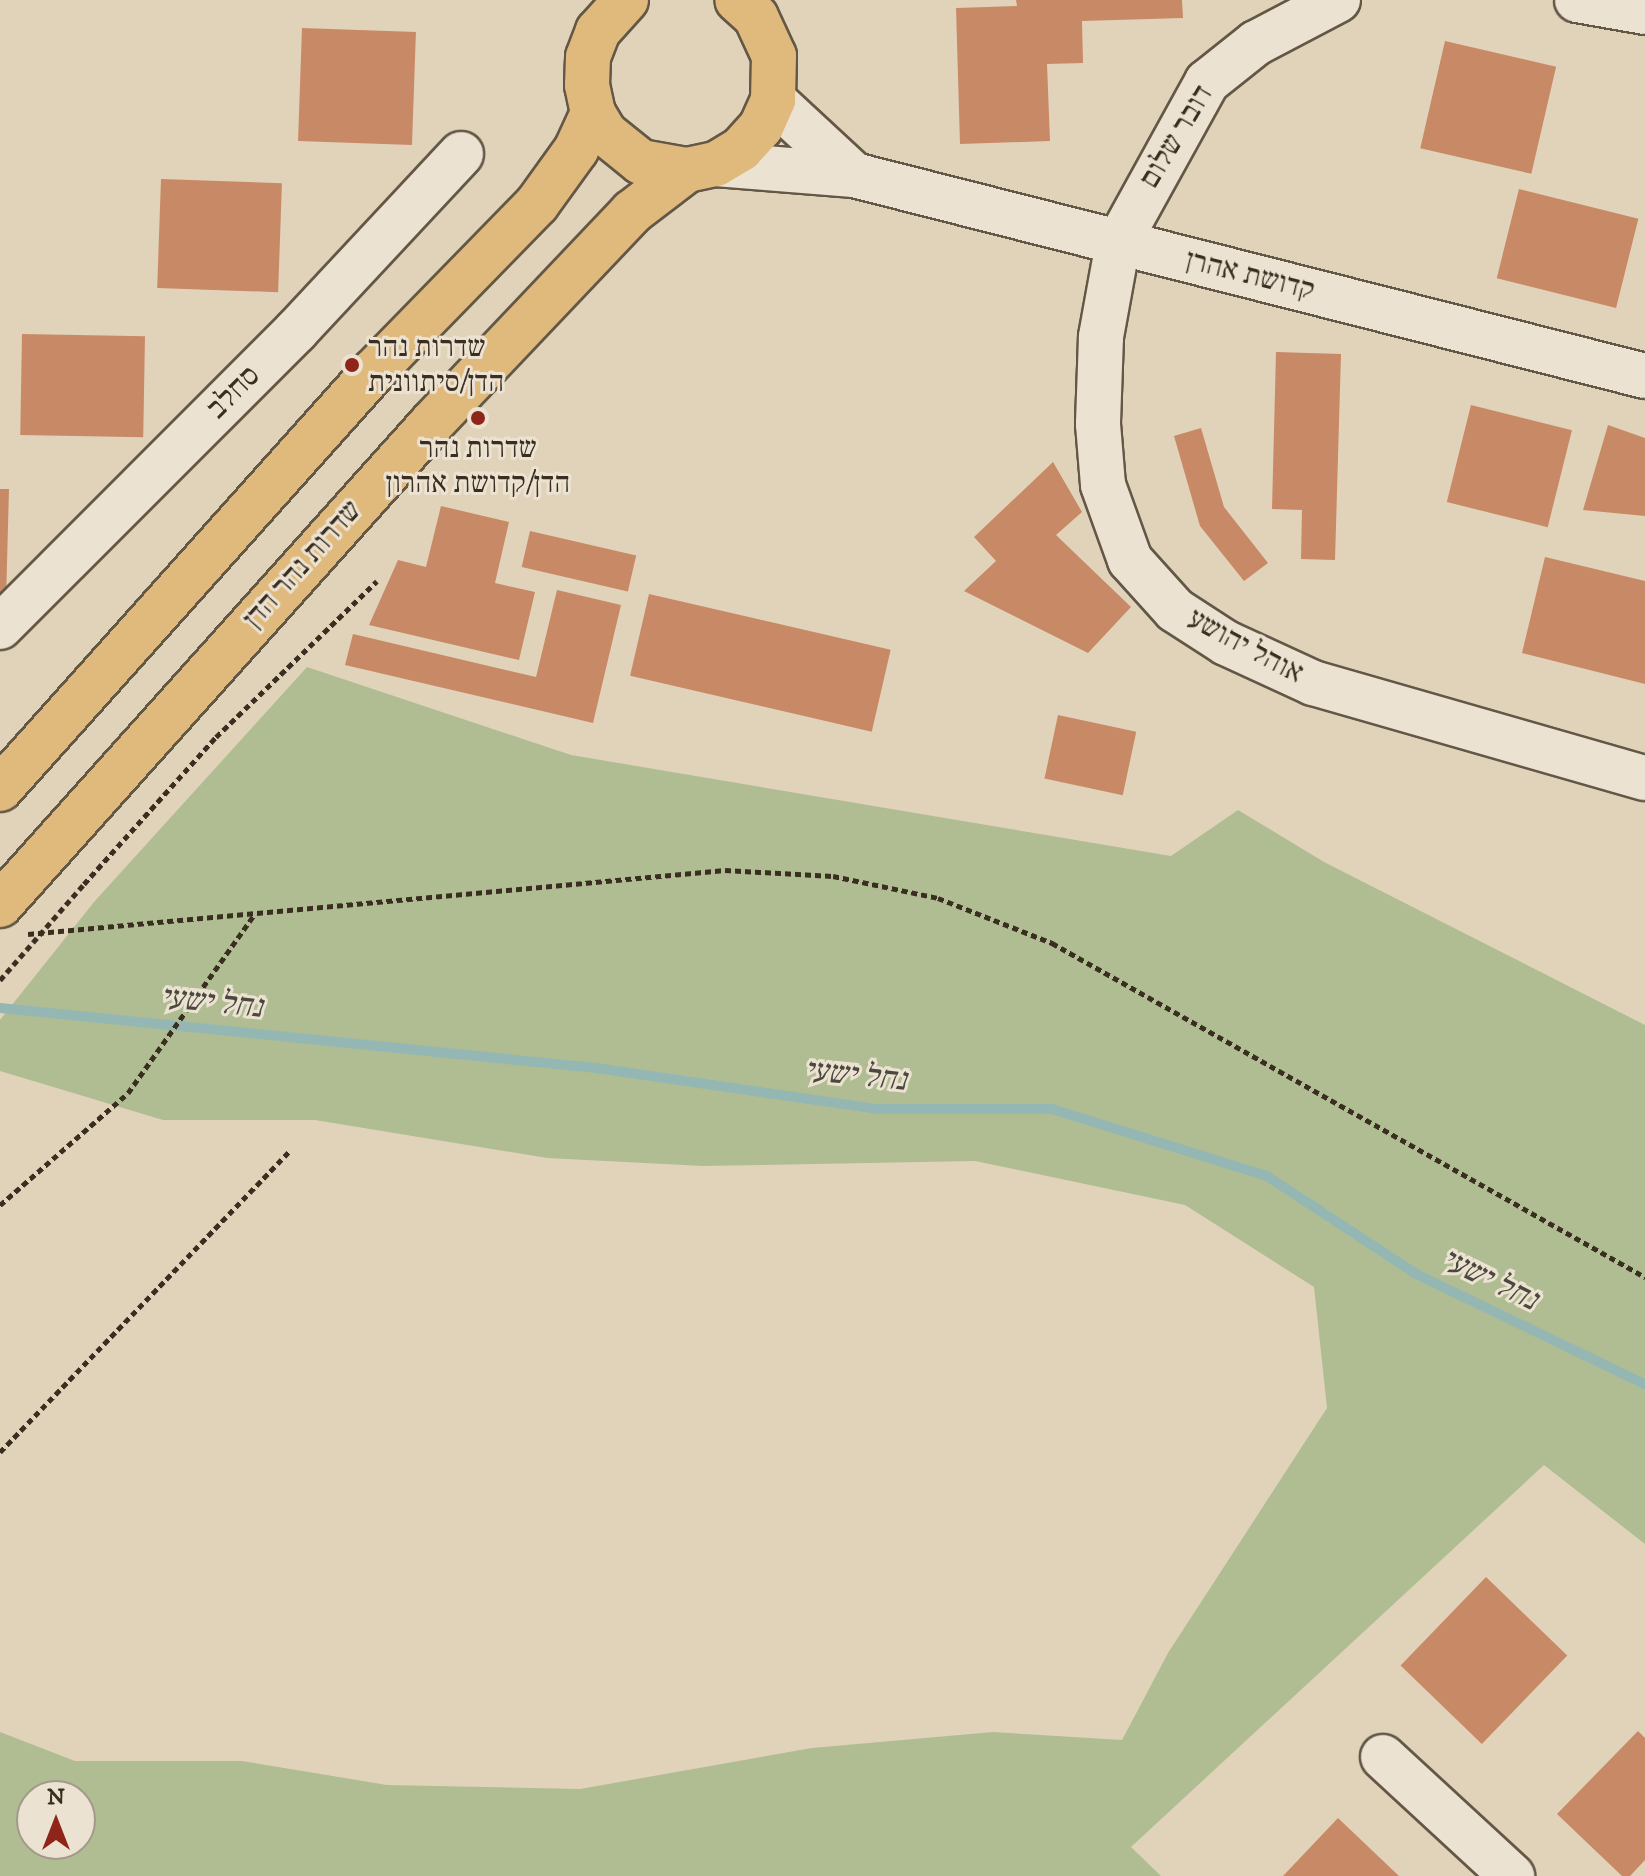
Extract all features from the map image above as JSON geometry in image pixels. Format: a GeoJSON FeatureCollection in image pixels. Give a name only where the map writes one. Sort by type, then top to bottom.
{"type":"FeatureCollection","features":[{"type":"Feature","properties":{"kind":"main road"},"geometry":{"type":"LineString","coordinates":[[737,0],[771,17],[773,100]]}},
{"type":"Feature","properties":{"kind":"main road"},"geometry":{"type":"LineString","coordinates":[[613,3],[588,57],[587,85],[593,113],[605,133],[641,162],[701,167]]}},
{"type":"Feature","properties":{"kind":"main road","name":"שדרות נהר הדן"},"geometry":{"type":"LineString","coordinates":[[13,905],[432,423],[632,212],[701,167],[741,149],[761,127],[773,100]]}},
{"type":"Feature","properties":{"kind":"main road"},"geometry":{"type":"LineString","coordinates":[[0,789],[374,371],[537,204],[576,150],[593,113]]}},
{"type":"Feature","properties":{"kind":"street","name":"דובר שלום"},"geometry":{"type":"LineString","coordinates":[[1118,243],[1160,159],[1207,82],[1256,43],[1338,0]]}},
{"type":"Feature","properties":{"kind":"street"},"geometry":{"type":"LineString","coordinates":[[1577,0],[1645,12]]}},
{"type":"Feature","properties":{"kind":"street","name":"קדושת אהרן"},"geometry":{"type":"LineString","coordinates":[[773,100],[854,175]]}},
{"type":"Feature","properties":{"kind":"street","name":"סחלב"},"geometry":{"type":"LineString","coordinates":[[0,627],[296,331],[461,154]]}},
{"type":"Feature","properties":{"kind":"street","name":"קדושת אהרן"},"geometry":{"type":"LineString","coordinates":[[701,167],[854,175],[1645,376]]}},
{"type":"Feature","properties":{"kind":"street","name":"אוהל יהושע"},"geometry":{"type":"LineString","coordinates":[[1118,243],[1101,337],[1098,424],[1103,485],[1130,560],[1175,610],[1226,643],[1313,683],[1645,778]]}},
{"type":"Feature","properties":{"kind":"street"},"geometry":{"type":"LineString","coordinates":[[1383,1757],[1512,1876]]}},
{"type":"Feature","properties":{"kind":"path"},"geometry":{"type":"LineString","coordinates":[[0,980],[216,737],[377,581]]}},
{"type":"Feature","properties":{"kind":"path"},"geometry":{"type":"LineString","coordinates":[[13,905],[254,914],[725,870],[833,876],[938,898],[1052,943],[1645,1277]]}},
{"type":"Feature","properties":{"kind":"path"},"geometry":{"type":"LineString","coordinates":[[0,1205],[128,1093],[254,914]]}},
{"type":"Feature","properties":{"kind":"path"},"geometry":{"type":"LineString","coordinates":[[0,1452],[291,1150]]}},
{"type":"Feature","properties":{"kind":"green space"},"geometry":{"type":"Polygon","coordinates":[[[307,667],[571,755],[1171,856],[1238,810],[1324,862],[1645,1025],[1645,1544],[1544,1465],[1131,1847],[1161,1876],[0,1876],[0,1732],[75,1761],[242,1761],[387,1785],[580,1789],[812,1748],[993,1732],[1122,1740],[1168,1653],[1327,1408],[1314,1287],[1185,1205],[975,1161],[703,1166],[547,1158],[315,1120],[163,1120],[0,1071],[0,1020],[94,902],[307,667]]]}},
{"type":"Feature","properties":{"kind":"building"},"geometry":{"type":"Polygon","coordinates":[[[1016,0],[1182,0],[1183,18],[1082,21],[1083,63],[1047,64],[1050,141],[960,144],[956,8],[1017,6],[1016,0]]]}},
{"type":"Feature","properties":{"kind":"building"},"geometry":{"type":"Polygon","coordinates":[[[302,28],[416,32],[412,145],[298,141],[302,28]]]}},
{"type":"Feature","properties":{"kind":"building"},"geometry":{"type":"Polygon","coordinates":[[[1445,41],[1556,67],[1531,174],[1420,148],[1445,41]]]}},
{"type":"Feature","properties":{"kind":"building"},"geometry":{"type":"Polygon","coordinates":[[[161,179],[282,183],[278,292],[157,288],[161,179]]]}},
{"type":"Feature","properties":{"kind":"building"},"geometry":{"type":"Polygon","coordinates":[[[1519,189],[1638,219],[1616,308],[1497,278],[1519,189]]]}},
{"type":"Feature","properties":{"kind":"building"},"geometry":{"type":"Polygon","coordinates":[[[22,334],[145,336],[143,437],[20,435],[22,334]]]}},
{"type":"Feature","properties":{"kind":"building"},"geometry":{"type":"Polygon","coordinates":[[[1276,352],[1341,354],[1335,560],[1301,559],[1302,510],[1272,509],[1276,352]]]}},
{"type":"Feature","properties":{"kind":"building"},"geometry":{"type":"Polygon","coordinates":[[[1471,405],[1572,430],[1548,527],[1447,502],[1471,405]]]}},
{"type":"Feature","properties":{"kind":"building"},"geometry":{"type":"Polygon","coordinates":[[[1608,425],[1645,438],[1645,516],[1583,510],[1608,425]]]}},
{"type":"Feature","properties":{"kind":"building"},"geometry":{"type":"Polygon","coordinates":[[[1201,428],[1224,507],[1268,563],[1244,581],[1200,526],[1174,436],[1201,428]]]}},
{"type":"Feature","properties":{"kind":"building"},"geometry":{"type":"Polygon","coordinates":[[[1053,462],[1082,512],[1056,535],[1131,607],[1088,653],[964,591],[996,561],[974,537],[1053,462]]]}},
{"type":"Feature","properties":{"kind":"building"},"geometry":{"type":"Polygon","coordinates":[[[0,489],[9,489],[6,600],[0,600],[0,489]]]}},
{"type":"Feature","properties":{"kind":"building"},"geometry":{"type":"Polygon","coordinates":[[[441,506],[509,522],[495,583],[535,592],[519,660],[369,625],[398,560],[426,567],[441,506]]]}},
{"type":"Feature","properties":{"kind":"building"},"geometry":{"type":"Polygon","coordinates":[[[530,531],[636,556],[628,592],[522,567],[530,531]]]}},
{"type":"Feature","properties":{"kind":"building"},"geometry":{"type":"Polygon","coordinates":[[[1545,557],[1645,581],[1645,684],[1522,653],[1545,557]]]}},
{"type":"Feature","properties":{"kind":"building"},"geometry":{"type":"Polygon","coordinates":[[[557,590],[621,605],[593,723],[345,665],[353,634],[536,677],[557,590]]]}},
{"type":"Feature","properties":{"kind":"building"},"geometry":{"type":"Polygon","coordinates":[[[649,594],[891,650],[872,732],[630,676],[649,594]]]}},
{"type":"Feature","properties":{"kind":"building"},"geometry":{"type":"Polygon","coordinates":[[[1058,715],[1136,732],[1123,795],[1044,779],[1058,715]]]}},
{"type":"Feature","properties":{"kind":"building"},"geometry":{"type":"Polygon","coordinates":[[[1486,1577],[1567,1655],[1482,1744],[1401,1665],[1486,1577]]]}},
{"type":"Feature","properties":{"kind":"building"},"geometry":{"type":"Polygon","coordinates":[[[1638,1731],[1645,1738],[1645,1860],[1630,1876],[1622,1876],[1557,1814],[1638,1731]]]}},
{"type":"Feature","properties":{"kind":"building"},"geometry":{"type":"Polygon","coordinates":[[[1338,1818],[1399,1876],[1283,1876],[1338,1818]]]}},
{"type":"Feature","properties":{"kind":"waterway","name":"נחל ישעי"},"geometry":{"type":"LineString","coordinates":[[0,1008],[596,1068],[878,1109],[1052,1109],[1267,1176],[1416,1274],[1645,1384]]}},
{"type":"Feature","properties":{"kind":"place","name":"שדרות נהר הדן/סיתוונית"},"geometry":{"type":"Point","coordinates":[352,365]}},
{"type":"Feature","properties":{"kind":"place","name":"שדרות נהר הדן/קדושת אהרון"},"geometry":{"type":"Point","coordinates":[478,418]}}]}
